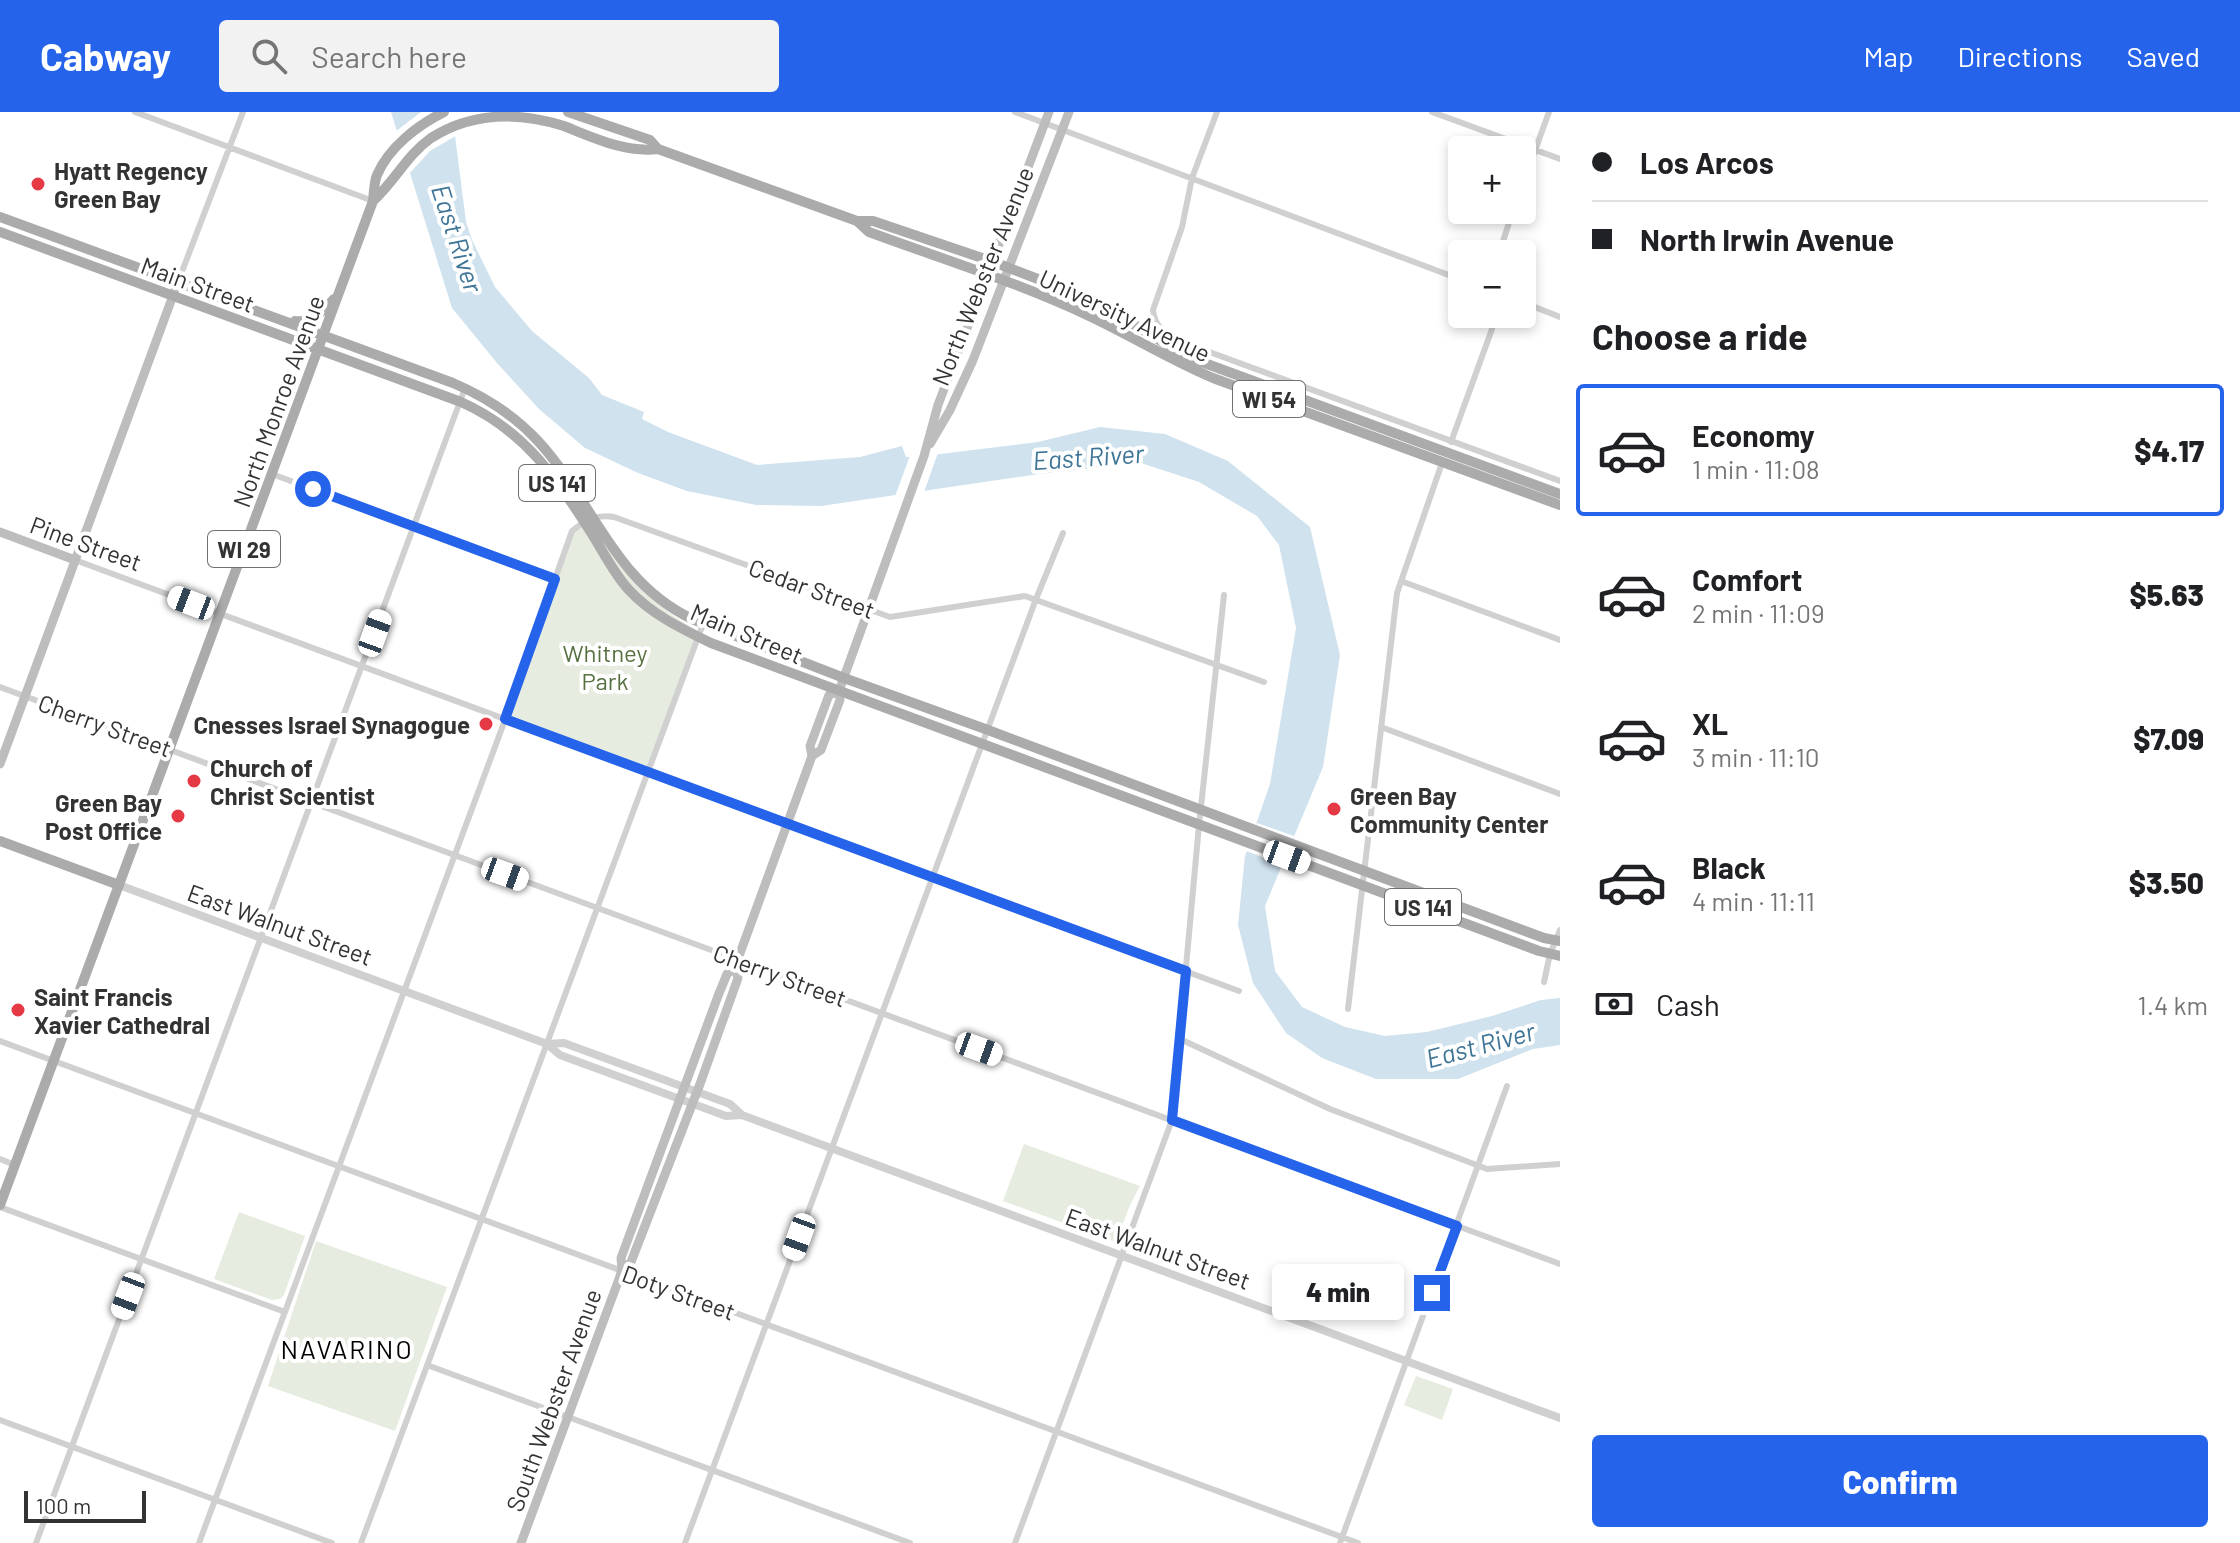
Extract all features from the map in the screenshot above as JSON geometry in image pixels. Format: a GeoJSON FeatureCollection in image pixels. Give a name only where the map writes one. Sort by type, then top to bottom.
{"type":"FeatureCollection","features":[{"type":"Feature","properties":{"kind":"main road","name":"WI 54"},"geometry":{"type":"LineString","coordinates":[[373,201],[376,178],[399,144],[444,112]]}},
{"type":"Feature","properties":{"kind":"main road","name":"University Avenue"},"geometry":{"type":"LineString","coordinates":[[568,112],[650,140],[658,149]]}},
{"type":"Feature","properties":{"kind":"main road","name":"North Webster Avenue"},"geometry":{"type":"LineString","coordinates":[[692,1104],[738,978],[737,964],[812,756],[810,746],[829,695],[839,691],[844,678],[926,450],[938,405],[1049,112]]}},
{"type":"Feature","properties":{"kind":"main road","name":"North Webster Avenue"},"geometry":{"type":"LineString","coordinates":[[926,450],[950,410],[973,360],[1069,112]]}},
{"type":"Feature","properties":{"kind":"main road","name":"University Avenue"},"geometry":{"type":"LineString","coordinates":[[373,201],[390,186],[404,163],[428,140],[465,120],[487,114],[517,113],[562,125],[613,144],[643,151],[658,149],[857,221],[873,221],[991,261],[1098,302],[1199,361],[1560,494]]}},
{"type":"Feature","properties":{"kind":"main road","name":"North Monroe Avenue"},"geometry":{"type":"LineString","coordinates":[[0,1206],[373,201]]}},
{"type":"Feature","properties":{"kind":"main road","name":"Main Street"},"geometry":{"type":"LineString","coordinates":[[0,217],[465,388],[503,409],[540,443],[589,519],[629,590],[661,616],[698,637],[1555,955]]}},
{"type":"Feature","properties":{"kind":"main road","name":"University Avenue"},"geometry":{"type":"LineString","coordinates":[[857,221],[869,232],[1090,316],[1177,363],[1560,505]]}},
{"type":"Feature","properties":{"kind":"main road","name":"Main Street"},"geometry":{"type":"LineString","coordinates":[[0,232],[461,402],[494,419],[536,456],[636,579],[670,607],[703,624],[1544,938],[1559,937]]}},
{"type":"Feature","properties":{"kind":"main road"},"geometry":{"type":"LineString","coordinates":[[0,764],[178,282]]}},
{"type":"Feature","properties":{"kind":"main road"},"geometry":{"type":"LineString","coordinates":[[280,319],[310,321],[338,295]]}},
{"type":"Feature","properties":{"kind":"main road","name":"Pine Street"},"geometry":{"type":"LineString","coordinates":[[0,532],[75,560]]}},
{"type":"Feature","properties":{"kind":"main road","name":"East Walnut Street"},"geometry":{"type":"LineString","coordinates":[[0,841],[119,885]]}},
{"type":"Feature","properties":{"kind":"main road","name":"North Webster Avenue"},"geometry":{"type":"LineString","coordinates":[[679,1099],[727,974],[737,964]]}},
{"type":"Feature","properties":{"kind":"main road","name":"South Webster Avenue"},"geometry":{"type":"LineString","coordinates":[[521,1543],[622,1270],[621,1258],[679,1099]]}},
{"type":"Feature","properties":{"kind":"main road","name":"South Webster Avenue"},"geometry":{"type":"LineString","coordinates":[[622,1270],[631,1262],[692,1104]]}},
{"type":"Feature","properties":{"kind":"street"},"geometry":{"type":"LineString","coordinates":[[135,112],[373,201]]}},
{"type":"Feature","properties":{"kind":"street"},"geometry":{"type":"LineString","coordinates":[[178,282],[243,112]]}},
{"type":"Feature","properties":{"kind":"street"},"geometry":{"type":"LineString","coordinates":[[562,125],[568,112]]}},
{"type":"Feature","properties":{"kind":"street"},"geometry":{"type":"LineString","coordinates":[[1015,112],[1448,275]]}},
{"type":"Feature","properties":{"kind":"street"},"geometry":{"type":"LineString","coordinates":[[1217,112],[1192,178],[1182,227],[1153,310],[1154,320],[1160,329],[1185,343],[1560,481]]}},
{"type":"Feature","properties":{"kind":"street"},"geometry":{"type":"LineString","coordinates":[[1432,112],[1497,136]]}},
{"type":"Feature","properties":{"kind":"street"},"geometry":{"type":"LineString","coordinates":[[1536,147],[1549,112]]}},
{"type":"Feature","properties":{"kind":"street"},"geometry":{"type":"LineString","coordinates":[[1536,150],[1560,159]]}},
{"type":"Feature","properties":{"kind":"street"},"geometry":{"type":"LineString","coordinates":[[1536,308],[1560,317]]}},
{"type":"Feature","properties":{"kind":"street"},"geometry":{"type":"LineString","coordinates":[[1451,442],[1492,328]]}},
{"type":"Feature","properties":{"kind":"street"},"geometry":{"type":"LineString","coordinates":[[36,1543],[465,388]]}},
{"type":"Feature","properties":{"kind":"street"},"geometry":{"type":"LineString","coordinates":[[1348,1009],[1397,593],[1442,463]]}},
{"type":"Feature","properties":{"kind":"street"},"geometry":{"type":"LineString","coordinates":[[272,474],[555,579]]}},
{"type":"Feature","properties":{"kind":"street","name":"Cedar Street"},"geometry":{"type":"LineString","coordinates":[[589,519],[614,517],[890,617],[1025,596],[1264,682]]}},
{"type":"Feature","properties":{"kind":"street"},"geometry":{"type":"LineString","coordinates":[[199,1543],[572,531],[589,519]]}},
{"type":"Feature","properties":{"kind":"street"},"geometry":{"type":"LineString","coordinates":[[685,1543],[1063,533]]}},
{"type":"Feature","properties":{"kind":"street","name":"Pine Street"},"geometry":{"type":"LineString","coordinates":[[75,560],[1239,991]]}},
{"type":"Feature","properties":{"kind":"street"},"geometry":{"type":"LineString","coordinates":[[1401,581],[1560,640]]}},
{"type":"Feature","properties":{"kind":"street"},"geometry":{"type":"LineString","coordinates":[[1015,1543],[1172,1120],[1200,810],[1224,595]]}},
{"type":"Feature","properties":{"kind":"street"},"geometry":{"type":"LineString","coordinates":[[361,1543],[703,624]]}},
{"type":"Feature","properties":{"kind":"street","name":"Cherry Street"},"geometry":{"type":"LineString","coordinates":[[0,687],[597,908],[737,964],[882,1013],[1560,1264]]}},
{"type":"Feature","properties":{"kind":"street"},"geometry":{"type":"LineString","coordinates":[[1381,727],[1560,794]]}},
{"type":"Feature","properties":{"kind":"street","name":"East Walnut Street"},"geometry":{"type":"LineString","coordinates":[[119,885],[547,1044],[560,1055],[692,1104],[726,1116],[742,1115]]}},
{"type":"Feature","properties":{"kind":"street"},"geometry":{"type":"LineString","coordinates":[[1544,982],[1559,937]]}},
{"type":"Feature","properties":{"kind":"street"},"geometry":{"type":"LineString","coordinates":[[1180,1039],[1330,1109],[1479,1166],[1489,1169],[1560,1164]]}},
{"type":"Feature","properties":{"kind":"street","name":"Doty Street"},"geometry":{"type":"LineString","coordinates":[[0,1041],[1056,1431],[1341,1540],[1358,1543]]}},
{"type":"Feature","properties":{"kind":"street","name":"East Walnut Street"},"geometry":{"type":"LineString","coordinates":[[547,1044],[564,1043],[684,1087],[730,1104],[742,1115],[1560,1418]]}},
{"type":"Feature","properties":{"kind":"street"},"geometry":{"type":"LineString","coordinates":[[1341,1540],[1507,1086]]}},
{"type":"Feature","properties":{"kind":"street"},"geometry":{"type":"LineString","coordinates":[[0,1159],[15,1165]]}},
{"type":"Feature","properties":{"kind":"street"},"geometry":{"type":"LineString","coordinates":[[0,1206],[285,1312]]}},
{"type":"Feature","properties":{"kind":"street"},"geometry":{"type":"LineString","coordinates":[[427,1365],[910,1543]]}},
{"type":"Feature","properties":{"kind":"street"},"geometry":{"type":"LineString","coordinates":[[0,1420],[332,1543]]}},
{"type":"Feature","properties":{"kind":"green space","name":"Whitney Park"},"geometry":{"type":"Polygon","coordinates":[[[591,518],[639,586],[660,606],[700,633],[648,772],[505,719],[572,531],[591,518]]]}},
{"type":"Feature","properties":{"kind":"green space"},"geometry":{"type":"Polygon","coordinates":[[[1024,1144],[1140,1186],[1116,1242],[1003,1201],[1024,1144]]]}},
{"type":"Feature","properties":{"kind":"green space"},"geometry":{"type":"Polygon","coordinates":[[[239,1212],[305,1236],[280,1299],[272,1300],[214,1279],[239,1212]]]}},
{"type":"Feature","properties":{"kind":"green space"},"geometry":{"type":"Polygon","coordinates":[[[316,1241],[447,1287],[395,1431],[268,1386],[316,1241]]]}},
{"type":"Feature","properties":{"kind":"green space"},"geometry":{"type":"Polygon","coordinates":[[[1416,1376],[1453,1389],[1442,1420],[1404,1405],[1416,1376]]]}},
{"type":"Feature","properties":{"kind":"water","name":"East River"},"geometry":{"type":"Polygon","coordinates":[[[391,112],[452,112],[466,222],[495,287],[532,331],[589,378],[602,395],[644,412],[642,419],[668,432],[757,465],[860,457],[902,446],[906,457],[924,456],[1038,442],[1100,427],[1165,434],[1228,461],[1310,527],[1340,655],[1323,767],[1265,906],[1275,971],[1302,1007],[1345,1027],[1385,1036],[1427,1032],[1541,1000],[1560,998],[1560,1045],[1533,1049],[1458,1079],[1376,1079],[1322,1058],[1286,1033],[1253,983],[1238,925],[1245,856],[1270,784],[1296,628],[1279,545],[1257,516],[1199,482],[1141,463],[1039,474],[821,506],[756,505],[687,491],[638,473],[585,448],[539,409],[452,308],[391,112]]]}},
{"type":"Feature","properties":{"kind":"pier"},"geometry":{"type":"Polygon","coordinates":[[[421,112],[456,112],[459,134],[430,151],[408,175],[395,132],[421,112]]]}},
{"type":"Feature","properties":{"kind":"pier"},"geometry":{"type":"Polygon","coordinates":[[[939,450],[923,495],[894,499],[911,453],[939,450]]]}},
{"type":"Feature","properties":{"kind":"pier"},"geometry":{"type":"Polygon","coordinates":[[[1257,823],[1294,836],[1283,865],[1246,851],[1257,823]]]}},
{"type":"Feature","properties":{"kind":"place","name":"Hyatt Regency Green Bay"},"geometry":{"type":"Point","coordinates":[38,184]}},
{"type":"Feature","properties":{"kind":"place","name":"Cnesses Israel Synagogue"},"geometry":{"type":"Point","coordinates":[486,724]}},
{"type":"Feature","properties":{"kind":"place","name":"Church of Christ Scientist"},"geometry":{"type":"Point","coordinates":[194,781]}},
{"type":"Feature","properties":{"kind":"place","name":"Green Bay Community Center"},"geometry":{"type":"Point","coordinates":[1334,809]}},
{"type":"Feature","properties":{"kind":"place","name":"Green Bay Post Office"},"geometry":{"type":"Point","coordinates":[178,816]}},
{"type":"Feature","properties":{"kind":"place","name":"Saint Francis Xavier Cathedral"},"geometry":{"type":"Point","coordinates":[18,1010]}},
{"type":"Feature","properties":{"kind":"district","name":"NAVARINO"},"geometry":{"type":"Point","coordinates":[347,1348]}},
{"type":"Feature","properties":{"kind":"route"},"geometry":{"type":"LineString","coordinates":[[313,489],[555,579],[505,719],[1186,971],[1172,1120],[1457,1226],[1432,1293]]}}]}
